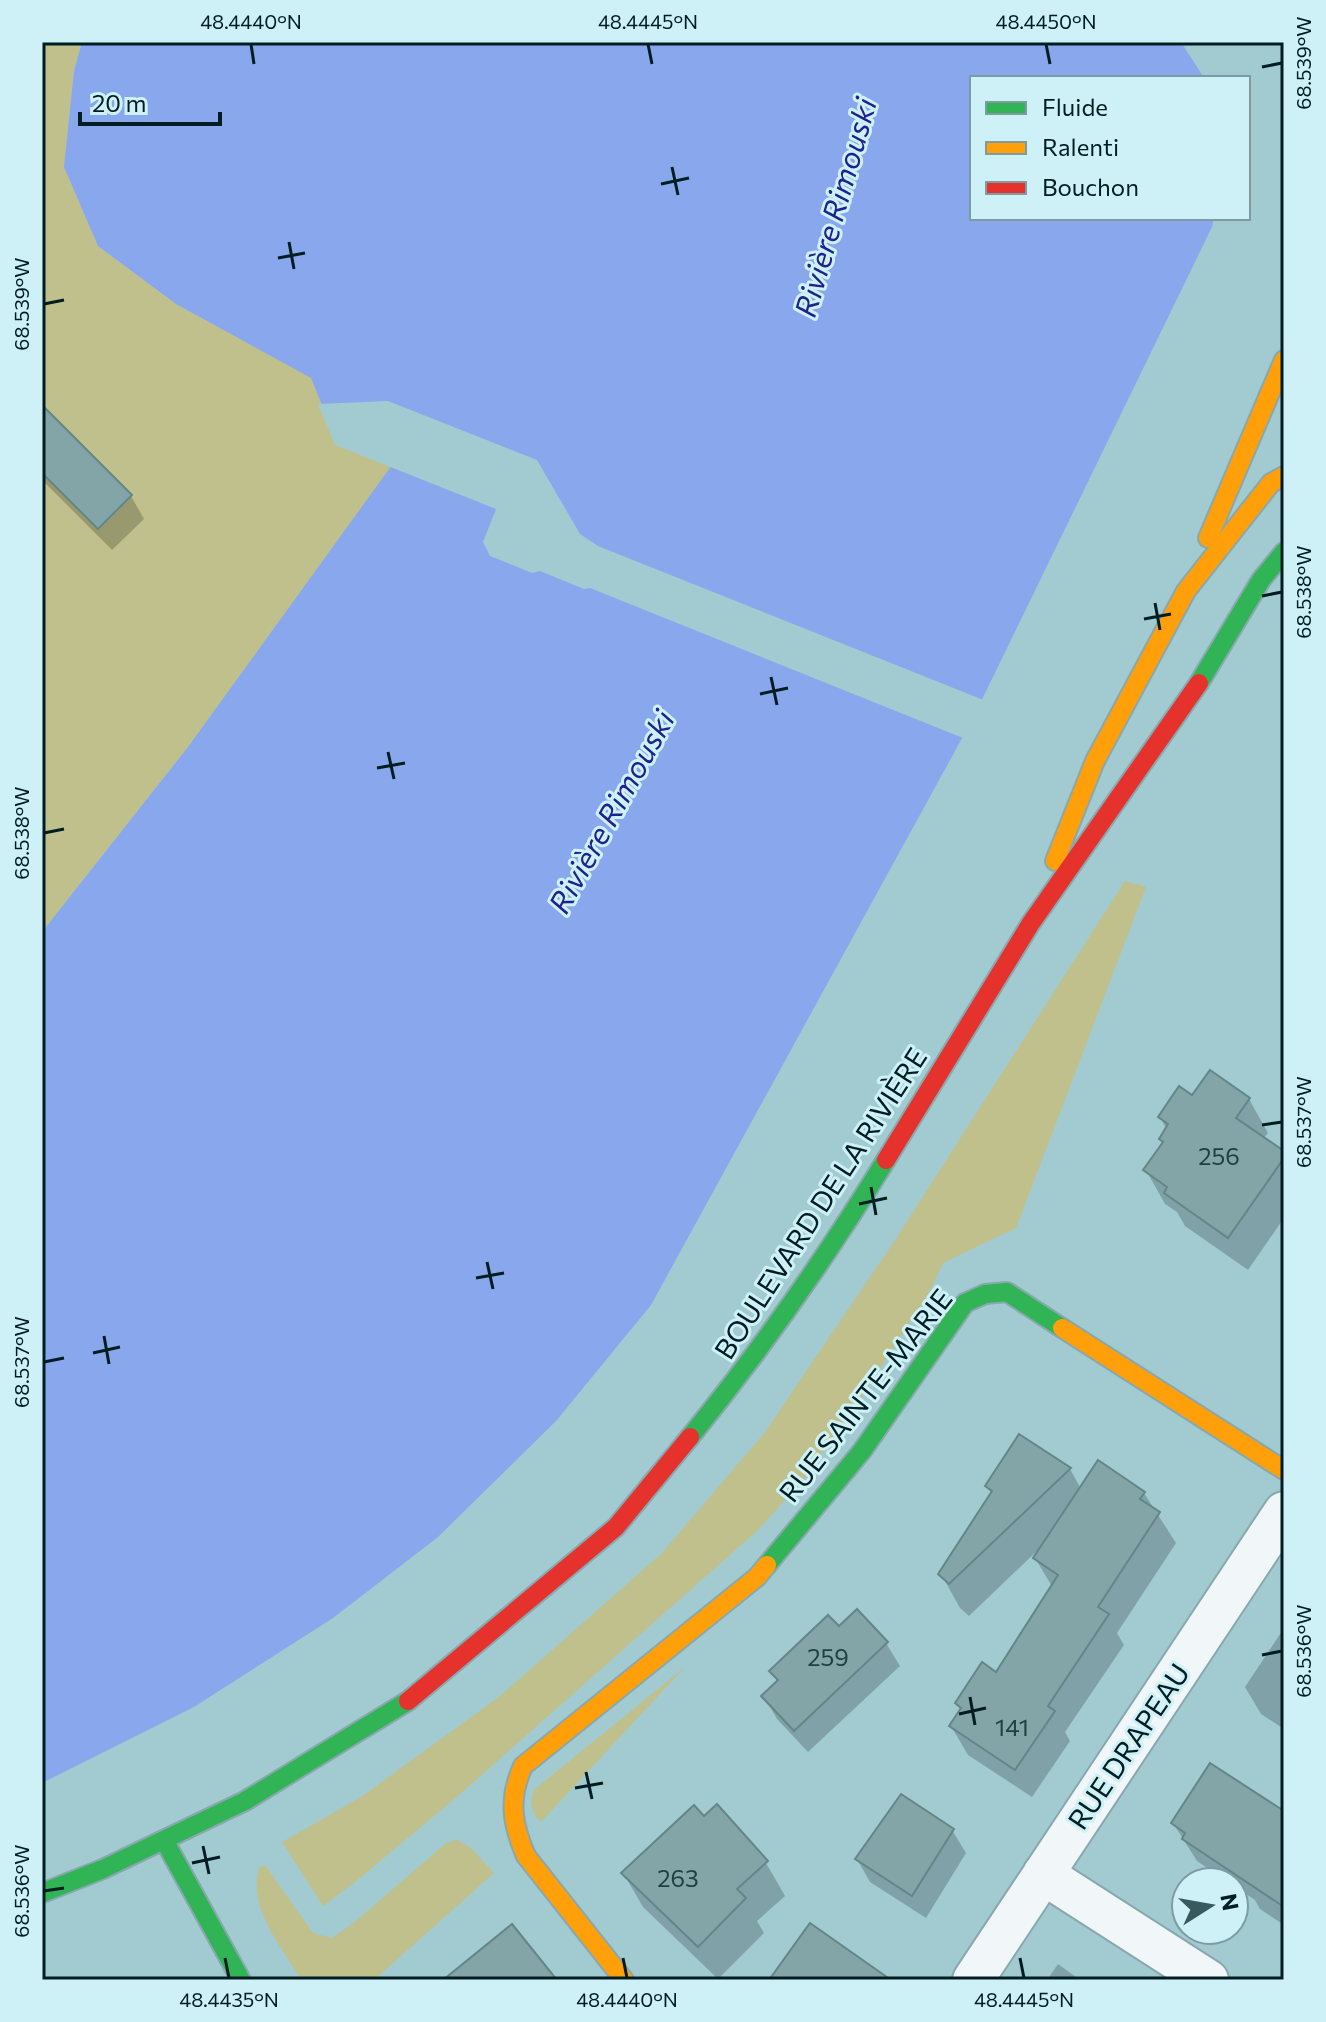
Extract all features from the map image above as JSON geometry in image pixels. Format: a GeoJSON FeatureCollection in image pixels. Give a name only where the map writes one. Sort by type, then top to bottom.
{"type":"FeatureCollection","features":[{"type":"Feature","properties":{"kind":"main road"},"geometry":{"type":"LineString","coordinates":[[1186,591],[1284,360]]}},
{"type":"Feature","properties":{"kind":"main road","name":"BOULEVARD DE LA RIVIÈRE"},"geometry":{"type":"LineString","coordinates":[[1031,923],[1095,761],[1186,591],[1271,483],[1284,476]]}},
{"type":"Feature","properties":{"kind":"main road","name":"BOULEVARD DE LA RIVIÈRE"},"geometry":{"type":"LineString","coordinates":[[42,1893],[103,1869],[245,1801],[404,1704],[616,1527],[731,1387],[856,1209],[1031,923],[1186,705],[1261,580],[1284,552]]}},
{"type":"Feature","properties":{"kind":"main road","name":"RUE SAINTE-MARIE"},"geometry":{"type":"LineString","coordinates":[[624,1980],[526,1856],[516,1834],[511,1807],[513,1786],[523,1766],[757,1577],[862,1451],[965,1303],[985,1294],[1007,1292],[1284,1470]]}},
{"type":"Feature","properties":{"kind":"main road"},"geometry":{"type":"LineString","coordinates":[[164,1840],[241,1980]]}},
{"type":"Feature","properties":{"kind":"street","name":"RUE DRAPEAU"},"geometry":{"type":"LineString","coordinates":[[973,1980],[1284,1512]]}},
{"type":"Feature","properties":{"kind":"street"},"geometry":{"type":"LineString","coordinates":[[1043,1874],[1208,1980]]}},
{"type":"Feature","properties":{"kind":"green space"},"geometry":{"type":"Polygon","coordinates":[[[42,42],[82,42],[74,71],[64,167],[98,246],[176,304],[312,378],[337,442],[393,465],[188,747],[42,932],[42,42]]]}},
{"type":"Feature","properties":{"kind":"green space"},"geometry":{"type":"Polygon","coordinates":[[[1125,881],[1146,887],[1016,1228],[943,1263],[931,1289],[862,1397],[803,1480],[758,1530],[459,1795],[323,1906],[282,1842],[361,1797],[500,1696],[662,1553],[765,1432],[895,1240],[1125,881]]]}},
{"type":"Feature","properties":{"kind":"green space"},"geometry":{"type":"Polygon","coordinates":[[[685,1667],[541,1822],[532,1806],[535,1789],[685,1667]]]}},
{"type":"Feature","properties":{"kind":"green space"},"geometry":{"type":"Polygon","coordinates":[[[457,1840],[471,1848],[494,1873],[374,1980],[301,1980],[262,1912],[257,1883],[259,1868],[265,1865],[313,1933],[332,1938],[446,1843],[457,1840]]]}},
{"type":"Feature","properties":{"kind":"water","name":"Rivière Rimouski"},"geometry":{"type":"Polygon","coordinates":[[[82,42],[1181,42],[1203,76],[970,76],[970,220],[1214,220],[972,720],[651,1305],[556,1421],[438,1537],[333,1618],[194,1707],[42,1783],[42,932],[188,747],[392,465],[337,442],[311,378],[176,304],[98,246],[64,167],[74,71],[82,42]]]}},
{"type":"Feature","properties":{"kind":"pier"},"geometry":{"type":"Polygon","coordinates":[[[388,401],[537,460],[580,534],[598,546],[986,701],[963,738],[590,588],[584,589],[540,571],[532,573],[490,556],[483,542],[496,509],[335,445],[318,404],[388,401]]]}},
{"type":"Feature","properties":{"kind":"building"},"geometry":{"type":"Polygon","coordinates":[[[42,405],[132,495],[98,529],[42,473],[42,405]]]}},
{"type":"Feature","properties":{"kind":"building"},"geometry":{"type":"Polygon","coordinates":[[[1210,1070],[1250,1098],[1236,1118],[1284,1151],[1284,1158],[1228,1238],[1164,1193],[1167,1187],[1143,1170],[1163,1142],[1159,1139],[1168,1124],[1158,1117],[1179,1086],[1192,1095],[1210,1070]]]}},
{"type":"Feature","properties":{"kind":"building"},"geometry":{"type":"Polygon","coordinates":[[[1019,1434],[1071,1468],[949,1584],[938,1574],[992,1491],[985,1486],[1019,1434]]]}},
{"type":"Feature","properties":{"kind":"building"},"geometry":{"type":"Polygon","coordinates":[[[1098,1460],[1145,1492],[1140,1499],[1160,1512],[1098,1607],[1109,1614],[1048,1706],[1055,1711],[1015,1770],[949,1726],[961,1708],[955,1703],[982,1662],[996,1672],[1058,1575],[1033,1558],[1098,1460]]]}},
{"type":"Feature","properties":{"kind":"building"},"geometry":{"type":"Polygon","coordinates":[[[857,1609],[888,1642],[794,1731],[761,1696],[778,1680],[769,1671],[828,1615],[839,1626],[857,1609]]]}},
{"type":"Feature","properties":{"kind":"building"},"geometry":{"type":"Polygon","coordinates":[[[1210,1763],[1284,1811],[1284,1907],[1250,1884],[1250,1866],[1222,1866],[1182,1839],[1185,1833],[1171,1823],[1210,1763]]]}},
{"type":"Feature","properties":{"kind":"building"},"geometry":{"type":"Polygon","coordinates":[[[901,1794],[954,1829],[912,1896],[855,1859],[901,1794]]]}},
{"type":"Feature","properties":{"kind":"building"},"geometry":{"type":"Polygon","coordinates":[[[717,1804],[768,1861],[737,1889],[746,1898],[698,1947],[621,1873],[694,1805],[704,1816],[717,1804]]]}},
{"type":"Feature","properties":{"kind":"building"},"geometry":{"type":"Polygon","coordinates":[[[810,1923],[891,1980],[769,1980],[810,1923]]]}},
{"type":"Feature","properties":{"kind":"building"},"geometry":{"type":"Polygon","coordinates":[[[512,1924],[557,1980],[443,1980],[512,1924]]]}},
{"type":"Feature","properties":{"kind":"traffic: fast"},"geometry":{"type":"LineString","coordinates":[[1199,683],[1261,580],[1284,552]]}},
{"type":"Feature","properties":{"kind":"traffic: fast"},"geometry":{"type":"LineString","coordinates":[[690,1437],[792,1302],[886,1160]]}},
{"type":"Feature","properties":{"kind":"traffic: fast"},"geometry":{"type":"LineString","coordinates":[[767,1565],[862,1451],[965,1303],[985,1294],[1007,1292],[1062,1328]]}},
{"type":"Feature","properties":{"kind":"traffic: fast"},"geometry":{"type":"LineString","coordinates":[[42,1893],[103,1869],[245,1801],[408,1701]]}},
{"type":"Feature","properties":{"kind":"traffic: fast"},"geometry":{"type":"LineString","coordinates":[[164,1840],[241,1980]]}},
{"type":"Feature","properties":{"kind":"traffic: slow"},"geometry":{"type":"LineString","coordinates":[[1208,538],[1284,360]]}},
{"type":"Feature","properties":{"kind":"traffic: slow"},"geometry":{"type":"LineString","coordinates":[[1055,861],[1095,761],[1186,591],[1271,483],[1284,476]]}},
{"type":"Feature","properties":{"kind":"traffic: slow"},"geometry":{"type":"LineString","coordinates":[[1062,1328],[1284,1470]]}},
{"type":"Feature","properties":{"kind":"traffic: slow"},"geometry":{"type":"LineString","coordinates":[[624,1980],[526,1856],[515,1822],[514,1801],[518,1778],[523,1766],[757,1577],[767,1565]]}},
{"type":"Feature","properties":{"kind":"traffic: jam"},"geometry":{"type":"LineString","coordinates":[[886,1160],[1031,923],[1199,683]]}},
{"type":"Feature","properties":{"kind":"traffic: jam"},"geometry":{"type":"LineString","coordinates":[[408,1701],[616,1527],[690,1437]]}}]}
